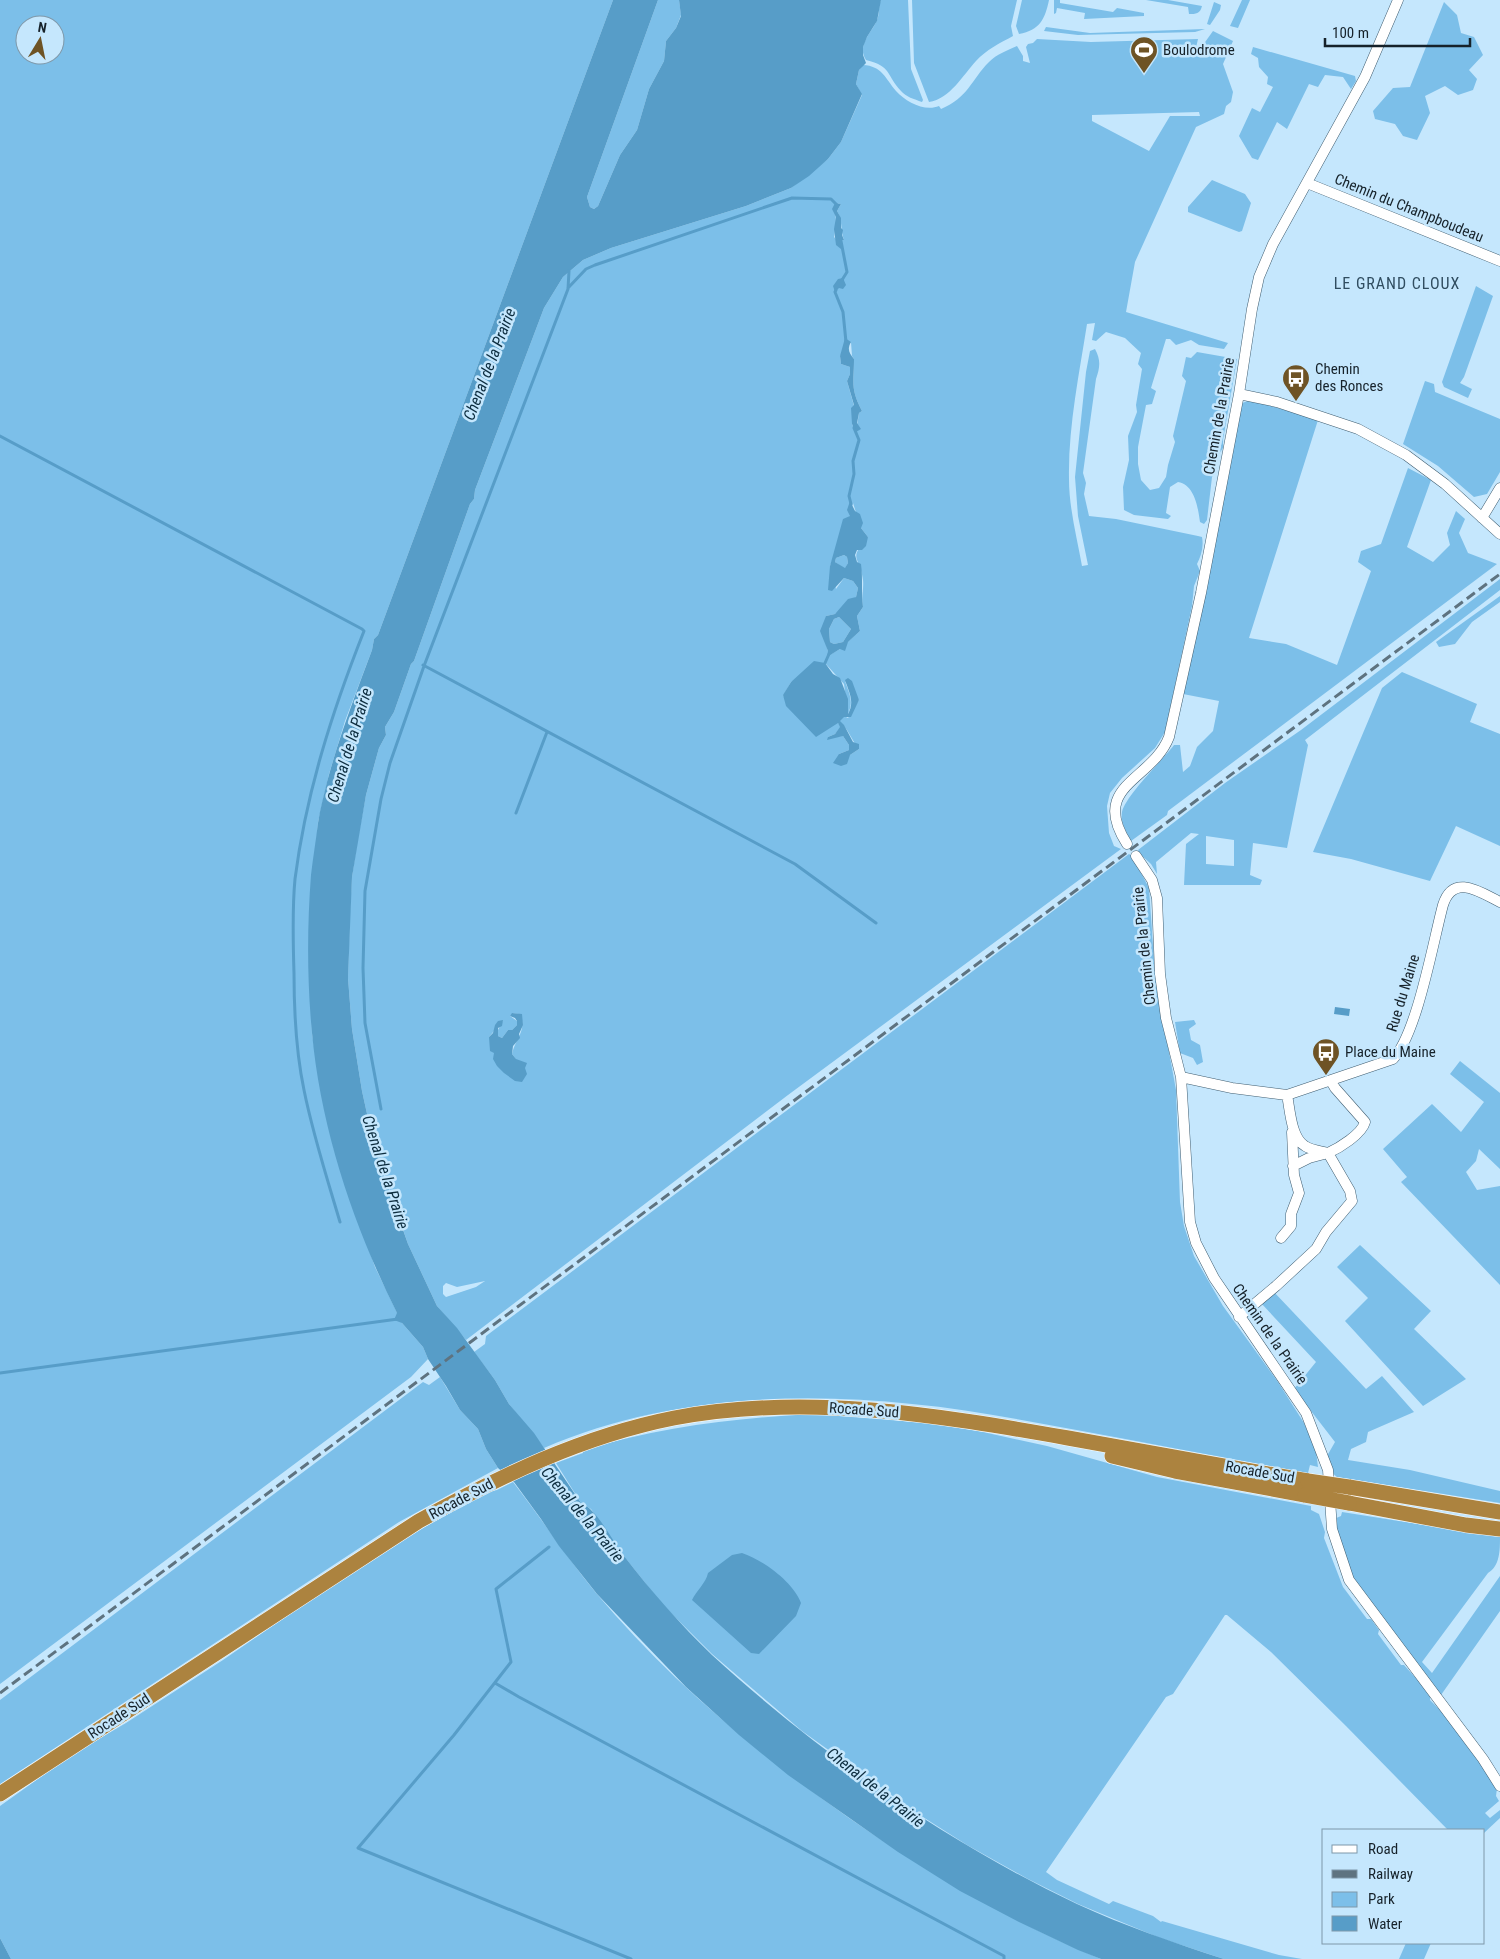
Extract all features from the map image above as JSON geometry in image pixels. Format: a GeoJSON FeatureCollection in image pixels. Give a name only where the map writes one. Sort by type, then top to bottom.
{"type":"FeatureCollection","features":[{"type":"Feature","properties":{"kind":"highway","name":"Rocade Sud"},"geometry":{"type":"LineString","coordinates":[[0,1794],[419,1521],[482,1486],[535,1462],[586,1442],[632,1428],[675,1418],[709,1413],[802,1406],[876,1410],[975,1422],[1306,1488]]}},
{"type":"Feature","properties":{"kind":"highway"},"geometry":{"type":"LineString","coordinates":[[1306,1488],[1349,1487],[1500,1512]]}},
{"type":"Feature","properties":{"kind":"highway"},"geometry":{"type":"LineString","coordinates":[[1306,1488],[1349,1503],[1466,1525],[1500,1529]]}},
{"type":"Feature","properties":{"kind":"street","name":"Chemin de la Prairie"},"geometry":{"type":"LineString","coordinates":[[1127,844],[1116,825],[1116,802],[1126,786],[1162,751],[1169,737],[1201,592],[1239,394],[1252,309],[1259,277],[1273,244],[1365,77],[1398,0]]}},
{"type":"Feature","properties":{"kind":"street","name":"Chemin du Champboudeau"},"geometry":{"type":"LineString","coordinates":[[1307,184],[1500,261]]}},
{"type":"Feature","properties":{"kind":"street"},"geometry":{"type":"LineString","coordinates":[[1239,394],[1277,402],[1358,430],[1406,455],[1445,484],[1500,534]]}},
{"type":"Feature","properties":{"kind":"street"},"geometry":{"type":"LineString","coordinates":[[1482,518],[1500,488]]}},
{"type":"Feature","properties":{"kind":"street","name":"Chemin de la Prairie"},"geometry":{"type":"LineString","coordinates":[[1136,856],[1146,870],[1155,889],[1160,974],[1166,1018],[1181,1077],[1190,1222],[1196,1242],[1214,1278],[1306,1413],[1328,1470],[1332,1530],[1349,1580],[1483,1759],[1500,1786]]}},
{"type":"Feature","properties":{"kind":"street","name":"Rue du Maine"},"geometry":{"type":"LineString","coordinates":[[1181,1077],[1232,1088],[1287,1095],[1387,1062],[1398,1054],[1416,1011],[1443,905],[1449,892],[1455,888],[1475,889],[1500,902]]}},
{"type":"Feature","properties":{"kind":"street"},"geometry":{"type":"LineString","coordinates":[[1293,1166],[1309,1158],[1336,1150],[1362,1128],[1365,1122],[1331,1081]]}},
{"type":"Feature","properties":{"kind":"street"},"geometry":{"type":"LineString","coordinates":[[1281,1238],[1291,1226],[1291,1214],[1299,1193],[1293,1166],[1292,1124],[1287,1095]]}},
{"type":"Feature","properties":{"kind":"street"},"geometry":{"type":"LineString","coordinates":[[1239,1316],[1276,1286],[1316,1248],[1326,1232],[1352,1201],[1350,1191],[1328,1153],[1304,1146],[1298,1140],[1292,1124]]}},
{"type":"Feature","properties":{"kind":"green space"},"geometry":{"type":"Polygon","coordinates":[[[0,0],[613,0],[378,635],[374,639],[372,650],[345,721],[329,774],[318,822],[309,944],[312,1034],[324,1107],[334,1149],[375,1267],[402,1323],[423,1347],[428,1359],[411,1377],[0,1684],[0,0]]]}},
{"type":"Feature","properties":{"kind":"green space"},"geometry":{"type":"Polygon","coordinates":[[[658,0],[679,0],[681,15],[676,28],[666,41],[664,61],[649,89],[637,130],[620,155],[598,206],[594,209],[590,207],[587,197],[658,0]]]}},
{"type":"Feature","properties":{"kind":"green space"},"geometry":{"type":"Polygon","coordinates":[[[881,0],[908,0],[911,69],[923,100],[922,102],[910,98],[903,93],[885,68],[866,60],[863,55],[864,44],[877,20],[881,0]]]}},
{"type":"Feature","properties":{"kind":"green space"},"geometry":{"type":"Polygon","coordinates":[[[912,0],[1017,0],[1011,26],[1013,36],[980,57],[950,91],[937,100],[929,102],[914,63],[912,0]]]}},
{"type":"Feature","properties":{"kind":"green space"},"geometry":{"type":"Polygon","coordinates":[[[1022,0],[1049,0],[1046,13],[1040,23],[1032,30],[1019,34],[1016,26],[1022,0]]]}},
{"type":"Feature","properties":{"kind":"green space"},"geometry":{"type":"Polygon","coordinates":[[[1054,0],[1060,0],[1060,3],[1113,12],[1117,8],[1144,13],[1144,16],[1084,19],[1085,13],[1057,8],[1054,14],[1054,0]]]}},
{"type":"Feature","properties":{"kind":"green space"},"geometry":{"type":"Polygon","coordinates":[[[1146,0],[1168,0],[1202,6],[1197,13],[1189,14],[1188,7],[1146,0]]]}},
{"type":"Feature","properties":{"kind":"green space"},"geometry":{"type":"Polygon","coordinates":[[[1242,0],[1250,0],[1238,28],[1230,26],[1242,0]]]}},
{"type":"Feature","properties":{"kind":"green space"},"geometry":{"type":"Polygon","coordinates":[[[1214,2],[1221,5],[1220,10],[1210,25],[1207,24],[1214,2]]]}},
{"type":"Feature","properties":{"kind":"green space"},"geometry":{"type":"Polygon","coordinates":[[[1444,2],[1457,15],[1461,33],[1474,37],[1483,55],[1469,70],[1477,79],[1473,90],[1458,95],[1445,86],[1425,96],[1430,113],[1417,140],[1403,136],[1395,124],[1375,119],[1373,111],[1393,88],[1410,87],[1444,2]]]}},
{"type":"Feature","properties":{"kind":"green space"},"geometry":{"type":"Polygon","coordinates":[[[1046,27],[1090,33],[1205,29],[1195,32],[1078,35],[1044,31],[1046,27]]]}},
{"type":"Feature","properties":{"kind":"green space"},"geometry":{"type":"Polygon","coordinates":[[[1213,31],[1233,41],[1223,64],[1233,92],[1231,102],[1226,106],[1224,114],[1196,127],[1135,262],[1126,312],[1228,343],[1224,349],[1199,345],[1191,340],[1176,345],[1170,339],[1166,339],[1151,388],[1156,391],[1152,404],[1146,405],[1138,447],[1138,464],[1141,480],[1150,490],[1159,488],[1166,477],[1175,442],[1173,436],[1186,381],[1182,376],[1186,357],[1191,358],[1197,352],[1237,359],[1223,448],[1217,457],[1217,468],[1212,477],[1207,520],[1204,524],[1200,522],[1197,504],[1192,492],[1184,484],[1178,482],[1170,487],[1166,513],[1171,516],[1168,519],[1134,515],[1124,510],[1123,487],[1129,460],[1128,436],[1137,412],[1136,405],[1142,369],[1138,364],[1141,353],[1125,338],[1106,332],[1096,341],[1092,340],[1095,323],[1087,324],[1070,440],[1070,501],[1082,566],[1088,565],[1078,516],[1075,477],[1086,372],[1090,351],[1095,349],[1099,360],[1099,367],[1083,473],[1086,483],[1084,494],[1089,516],[1116,519],[1198,536],[1202,537],[1203,541],[1202,551],[1197,564],[1200,571],[1194,586],[1192,606],[1165,732],[1155,748],[1122,778],[1110,793],[1107,806],[1109,833],[1114,846],[1121,849],[788,1095],[466,1340],[437,1306],[408,1244],[373,1141],[362,1091],[352,1029],[348,978],[352,877],[366,795],[379,748],[386,735],[385,727],[394,712],[411,664],[414,661],[470,504],[474,499],[475,490],[544,308],[563,277],[583,260],[611,248],[746,206],[791,188],[828,159],[841,142],[862,95],[856,84],[859,70],[863,65],[879,70],[896,91],[910,102],[928,108],[939,106],[941,109],[957,100],[989,62],[1002,53],[1017,46],[1023,56],[1023,61],[1030,63],[1026,47],[1037,39],[1091,42],[1198,39],[1195,52],[1198,52],[1213,31]],[[1199,112],[1092,115],[1092,121],[1149,151],[1170,116],[1200,116],[1199,112]],[[835,203],[836,224],[834,237],[841,244],[840,240],[844,240],[837,211],[841,204],[835,203]],[[851,342],[840,356],[841,364],[850,367],[847,381],[854,406],[852,424],[856,432],[859,413],[862,411],[854,391],[854,359],[851,342]],[[853,503],[850,516],[830,566],[836,589],[844,578],[853,581],[858,588],[856,597],[835,614],[826,616],[825,641],[828,656],[840,649],[860,631],[857,616],[863,607],[863,583],[856,555],[868,537],[861,528],[853,503]],[[825,663],[791,682],[783,696],[838,723],[841,727],[835,734],[828,737],[843,736],[849,745],[849,750],[839,754],[850,755],[859,749],[839,721],[844,716],[848,718],[859,700],[845,681],[851,701],[848,714],[844,684],[825,663]],[[513,1013],[510,1016],[517,1021],[517,1025],[512,1030],[508,1030],[502,1038],[498,1036],[497,1032],[503,1020],[489,1037],[516,1059],[512,1054],[522,1029],[522,1019],[519,1014],[513,1013]],[[485,1281],[457,1287],[446,1283],[443,1286],[443,1294],[446,1297],[476,1287],[485,1281]]]}},
{"type":"Feature","properties":{"kind":"green space"},"geometry":{"type":"Polygon","coordinates":[[[1253,47],[1355,76],[1356,81],[1351,89],[1343,77],[1325,75],[1318,87],[1309,84],[1287,129],[1277,122],[1258,160],[1252,158],[1239,136],[1252,108],[1260,112],[1273,87],[1267,84],[1268,77],[1259,67],[1258,58],[1251,54],[1253,47]]]}},
{"type":"Feature","properties":{"kind":"green space"},"geometry":{"type":"Polygon","coordinates":[[[1212,180],[1245,194],[1251,203],[1242,231],[1239,232],[1188,212],[1188,207],[1212,180]]]}},
{"type":"Feature","properties":{"kind":"green space"},"geometry":{"type":"Polygon","coordinates":[[[1476,286],[1493,296],[1464,377],[1460,383],[1472,389],[1468,398],[1444,387],[1442,382],[1476,286]]]}},
{"type":"Feature","properties":{"kind":"green space"},"geometry":{"type":"Polygon","coordinates":[[[1425,381],[1434,384],[1435,392],[1500,419],[1500,472],[1487,494],[1474,497],[1438,466],[1403,444],[1425,381]]]}},
{"type":"Feature","properties":{"kind":"green space"},"geometry":{"type":"Polygon","coordinates":[[[1251,400],[1318,420],[1249,638],[1286,644],[1337,665],[1371,571],[1358,562],[1361,551],[1381,544],[1408,468],[1431,480],[1407,547],[1433,562],[1450,545],[1447,533],[1456,511],[1465,519],[1459,533],[1468,553],[1497,564],[1168,811],[1167,815],[1131,841],[1122,820],[1122,812],[1130,797],[1174,745],[1180,745],[1183,772],[1190,766],[1197,747],[1213,731],[1219,701],[1183,694],[1242,403],[1251,400]]]}},
{"type":"Feature","properties":{"kind":"green space"},"geometry":{"type":"Polygon","coordinates":[[[844,555],[847,557],[848,563],[845,569],[835,562],[836,558],[844,555]]]}},
{"type":"Feature","properties":{"kind":"green space"},"geometry":{"type":"Polygon","coordinates":[[[1500,579],[1500,590],[1305,740],[1308,745],[1287,848],[1253,843],[1250,875],[1262,880],[1260,885],[1184,885],[1186,844],[1199,834],[1191,833],[1156,862],[1157,874],[1151,864],[1138,850],[1225,783],[1301,730],[1500,579]],[[1206,836],[1206,864],[1234,866],[1234,840],[1206,836]]]}},
{"type":"Feature","properties":{"kind":"green space"},"geometry":{"type":"Polygon","coordinates":[[[1500,596],[1500,602],[1472,622],[1455,644],[1439,647],[1436,642],[1500,596]]]}},
{"type":"Feature","properties":{"kind":"green space"},"geometry":{"type":"Polygon","coordinates":[[[839,617],[851,629],[843,642],[834,644],[830,642],[829,629],[834,619],[839,617]]]}},
{"type":"Feature","properties":{"kind":"green space"},"geometry":{"type":"Polygon","coordinates":[[[1402,672],[1477,704],[1470,722],[1500,734],[1500,846],[1456,826],[1430,881],[1351,859],[1313,852],[1382,688],[1402,672]]]}},
{"type":"Feature","properties":{"kind":"green space"},"geometry":{"type":"Polygon","coordinates":[[[1129,854],[1132,856],[1149,888],[1155,975],[1176,1090],[1180,1202],[1184,1226],[1194,1256],[1223,1306],[1278,1382],[1304,1423],[1316,1451],[1318,1467],[1310,1465],[1308,1473],[1019,1419],[955,1409],[866,1400],[819,1398],[725,1402],[679,1409],[633,1418],[588,1431],[544,1448],[509,1404],[495,1380],[474,1352],[485,1344],[486,1336],[1129,854]]]}},
{"type":"Feature","properties":{"kind":"green space"},"geometry":{"type":"Polygon","coordinates":[[[1194,1020],[1196,1024],[1189,1029],[1191,1040],[1200,1045],[1203,1062],[1197,1065],[1193,1058],[1180,1053],[1175,1022],[1194,1020]]]}},
{"type":"Feature","properties":{"kind":"green space"},"geometry":{"type":"Polygon","coordinates":[[[1460,1061],[1500,1093],[1500,1169],[1479,1149],[1476,1161],[1466,1172],[1477,1190],[1500,1186],[1500,1285],[1401,1182],[1407,1177],[1383,1149],[1432,1104],[1461,1132],[1484,1102],[1450,1074],[1460,1061]]]}},
{"type":"Feature","properties":{"kind":"green space"},"geometry":{"type":"Polygon","coordinates":[[[1360,1245],[1431,1311],[1414,1329],[1466,1379],[1423,1406],[1345,1321],[1368,1298],[1337,1267],[1360,1245]]]}},
{"type":"Feature","properties":{"kind":"green space"},"geometry":{"type":"Polygon","coordinates":[[[1273,1291],[1366,1389],[1382,1376],[1414,1412],[1368,1432],[1366,1442],[1351,1449],[1348,1460],[1410,1470],[1500,1491],[1500,1503],[1337,1477],[1331,1472],[1327,1456],[1335,1442],[1294,1389],[1316,1362],[1261,1303],[1273,1291]]]}},
{"type":"Feature","properties":{"kind":"green space"},"geometry":{"type":"Polygon","coordinates":[[[440,1377],[460,1410],[478,1429],[486,1449],[498,1468],[399,1522],[0,1784],[0,1700],[423,1382],[429,1385],[440,1377]]]}},
{"type":"Feature","properties":{"kind":"green space"},"geometry":{"type":"Polygon","coordinates":[[[813,1414],[928,1423],[983,1432],[1047,1446],[1157,1477],[1311,1506],[1311,1510],[1319,1514],[1325,1532],[1324,1538],[1343,1587],[1367,1619],[1371,1619],[1379,1630],[1378,1634],[1401,1665],[1404,1665],[1430,1694],[1430,1700],[1443,1713],[1482,1763],[1497,1788],[1496,1796],[1499,1801],[1485,1813],[1490,1818],[1500,1810],[1500,1818],[1485,1832],[1485,1829],[1447,1829],[1271,1652],[1225,1615],[1173,1694],[1166,1697],[1046,1872],[1057,1880],[1109,1904],[1113,1901],[1153,1916],[1161,1922],[1279,1955],[1302,1959],[1224,1959],[1160,1938],[1078,1904],[1028,1879],[967,1845],[915,1812],[802,1731],[712,1654],[662,1604],[623,1555],[591,1509],[581,1503],[556,1463],[583,1453],[583,1450],[640,1435],[697,1425],[813,1414]]]}},
{"type":"Feature","properties":{"kind":"green space"},"geometry":{"type":"Polygon","coordinates":[[[513,1482],[585,1580],[653,1656],[715,1714],[781,1768],[849,1818],[940,1877],[1003,1913],[1101,1959],[11,1959],[0,1938],[0,1806],[73,1754],[126,1723],[411,1535],[485,1493],[497,1490],[513,1482]]]}},
{"type":"Feature","properties":{"kind":"green space"},"geometry":{"type":"Polygon","coordinates":[[[1342,1512],[1500,1537],[1499,1552],[1495,1566],[1422,1662],[1432,1673],[1500,1576],[1500,1611],[1441,1695],[1361,1594],[1346,1562],[1334,1519],[1341,1516],[1342,1512]]]}},
{"type":"Feature","properties":{"kind":"green space"},"geometry":{"type":"Polygon","coordinates":[[[1406,1944],[1431,1944],[1424,1959],[1399,1959],[1406,1944]]]}},
{"type":"Feature","properties":{"kind":"water","name":"Chenal de la Prairie"},"geometry":{"type":"Polygon","coordinates":[[[613,0],[658,0],[587,197],[590,207],[594,209],[598,206],[620,155],[637,130],[649,89],[664,61],[666,41],[676,28],[681,16],[679,0],[881,0],[877,21],[863,47],[866,63],[859,70],[856,84],[862,94],[841,142],[828,159],[809,176],[791,188],[746,206],[611,248],[583,260],[563,277],[544,308],[475,490],[474,499],[470,504],[414,661],[411,664],[394,712],[385,727],[386,735],[379,748],[366,795],[352,877],[348,978],[352,1029],[362,1091],[373,1141],[408,1244],[437,1306],[457,1328],[495,1380],[509,1404],[534,1433],[581,1503],[595,1514],[624,1556],[655,1595],[712,1655],[796,1727],[840,1761],[932,1824],[980,1853],[1028,1880],[1095,1912],[1150,1934],[1224,1959],[1101,1959],[1078,1950],[960,1891],[898,1852],[788,1775],[739,1735],[686,1687],[597,1594],[559,1546],[514,1482],[498,1468],[486,1449],[478,1429],[460,1410],[428,1359],[423,1347],[402,1323],[394,1320],[397,1313],[367,1247],[342,1177],[323,1106],[316,1069],[309,994],[308,934],[311,875],[322,802],[337,748],[372,650],[374,639],[378,635],[613,0]]]}},
{"type":"Feature","properties":{"kind":"water"},"geometry":{"type":"Polygon","coordinates":[[[835,203],[841,204],[837,211],[841,218],[841,228],[843,230],[844,240],[840,240],[841,249],[836,245],[834,229],[836,217],[832,209],[835,203]]]}},
{"type":"Feature","properties":{"kind":"water"},"geometry":{"type":"Polygon","coordinates":[[[843,278],[846,285],[843,289],[839,288],[835,292],[833,286],[838,279],[843,278]]]}},
{"type":"Feature","properties":{"kind":"water"},"geometry":{"type":"Polygon","coordinates":[[[845,338],[851,342],[849,349],[854,359],[854,391],[862,411],[859,413],[857,423],[861,429],[856,432],[852,424],[851,408],[854,405],[847,381],[850,367],[841,364],[840,356],[845,338]]]}},
{"type":"Feature","properties":{"kind":"water"},"geometry":{"type":"Polygon","coordinates":[[[850,501],[855,511],[860,514],[863,523],[861,528],[868,537],[866,546],[862,550],[857,550],[855,555],[857,562],[861,564],[862,570],[863,607],[857,616],[860,631],[848,642],[845,651],[840,649],[827,657],[828,651],[820,631],[826,616],[835,614],[848,599],[856,597],[858,588],[853,581],[844,578],[832,591],[828,590],[830,566],[843,519],[850,516],[847,510],[850,501]],[[844,555],[836,558],[835,562],[845,568],[848,563],[847,557],[844,555]],[[839,617],[834,619],[829,629],[830,642],[834,644],[843,642],[851,629],[839,617]]]}},
{"type":"Feature","properties":{"kind":"water"},"geometry":{"type":"Polygon","coordinates":[[[814,661],[825,663],[833,674],[840,678],[848,699],[848,714],[851,701],[845,680],[848,678],[852,681],[859,700],[851,717],[844,717],[840,721],[853,742],[859,744],[859,749],[850,755],[847,764],[841,766],[833,763],[839,754],[849,750],[849,745],[843,736],[827,740],[840,727],[838,723],[816,737],[786,706],[783,695],[791,682],[814,661]]]}},
{"type":"Feature","properties":{"kind":"water"},"geometry":{"type":"Polygon","coordinates":[[[1335,1007],[1350,1009],[1349,1016],[1334,1014],[1335,1007]]]}},
{"type":"Feature","properties":{"kind":"water"},"geometry":{"type":"Polygon","coordinates":[[[512,1013],[522,1014],[523,1025],[519,1034],[520,1038],[513,1046],[512,1054],[516,1059],[527,1063],[525,1068],[527,1074],[522,1082],[515,1081],[504,1073],[493,1059],[494,1053],[490,1051],[489,1037],[493,1033],[498,1021],[503,1020],[502,1026],[498,1028],[498,1036],[502,1038],[508,1030],[512,1030],[517,1025],[515,1018],[510,1016],[512,1013]]]}},
{"type":"Feature","properties":{"kind":"water"},"geometry":{"type":"Polygon","coordinates":[[[742,1553],[768,1566],[791,1587],[801,1603],[796,1616],[759,1654],[751,1653],[692,1600],[708,1573],[732,1555],[742,1553]]]}},
{"type":"Feature","properties":{"kind":"water"},"geometry":{"type":"Polygon","coordinates":[[[0,1938],[11,1959],[0,1959],[0,1938]]]}},
{"type":"Feature","properties":{"kind":"waterway"},"geometry":{"type":"LineString","coordinates":[[568,288],[586,269],[595,265],[792,198],[831,199],[837,205]]}},
{"type":"Feature","properties":{"kind":"waterway"},"geometry":{"type":"LineString","coordinates":[[840,236],[847,272],[842,280]]}},
{"type":"Feature","properties":{"kind":"waterway","name":"Chenal de la Prairie"},"geometry":{"type":"LineString","coordinates":[[381,1109],[365,1023],[363,968],[365,891],[381,799],[390,763],[424,666],[568,289],[569,271]]}},
{"type":"Feature","properties":{"kind":"waterway"},"geometry":{"type":"LineString","coordinates":[[836,290],[835,292],[843,312],[846,342]]}},
{"type":"Feature","properties":{"kind":"waterway"},"geometry":{"type":"LineString","coordinates":[[851,504],[849,496],[854,474],[853,461],[859,440],[854,428],[855,425]]}},
{"type":"Feature","properties":{"kind":"waterway"},"geometry":{"type":"LineString","coordinates":[[0,436],[364,631],[341,692],[313,784],[300,847],[293,902],[294,1003],[299,1061],[312,1123],[340,1222]]}},
{"type":"Feature","properties":{"kind":"waterway"},"geometry":{"type":"LineString","coordinates":[[825,663],[829,654]]}},
{"type":"Feature","properties":{"kind":"waterway"},"geometry":{"type":"LineString","coordinates":[[423,665],[795,864],[876,923]]}},
{"type":"Feature","properties":{"kind":"waterway"},"geometry":{"type":"LineString","coordinates":[[516,813],[547,732]]}},
{"type":"Feature","properties":{"kind":"waterway"},"geometry":{"type":"LineString","coordinates":[[0,1373],[398,1319]]}},
{"type":"Feature","properties":{"kind":"waterway"},"geometry":{"type":"LineString","coordinates":[[549,1547],[496,1589],[511,1662],[454,1735],[358,1848],[631,1959]]}},
{"type":"Feature","properties":{"kind":"waterway"},"geometry":{"type":"LineString","coordinates":[[495,1683],[1004,1956],[1004,1959]]}},
{"type":"Feature","properties":{"kind":"railway"},"geometry":{"type":"LineString","coordinates":[[0,1693],[1500,574]]}},
{"type":"Feature","properties":{"kind":"place","name":"Boulodrome"},"geometry":{"type":"Point","coordinates":[1144,74]}},
{"type":"Feature","properties":{"kind":"place","name":"Chemin des Ronces"},"geometry":{"type":"Point","coordinates":[1296,402]}},
{"type":"Feature","properties":{"kind":"place","name":"Place du Maine"},"geometry":{"type":"Point","coordinates":[1326,1076]}},
{"type":"Feature","properties":{"kind":"district","name":"LE GRAND CLOUX"},"geometry":{"type":"Point","coordinates":[1397,283]}}]}
